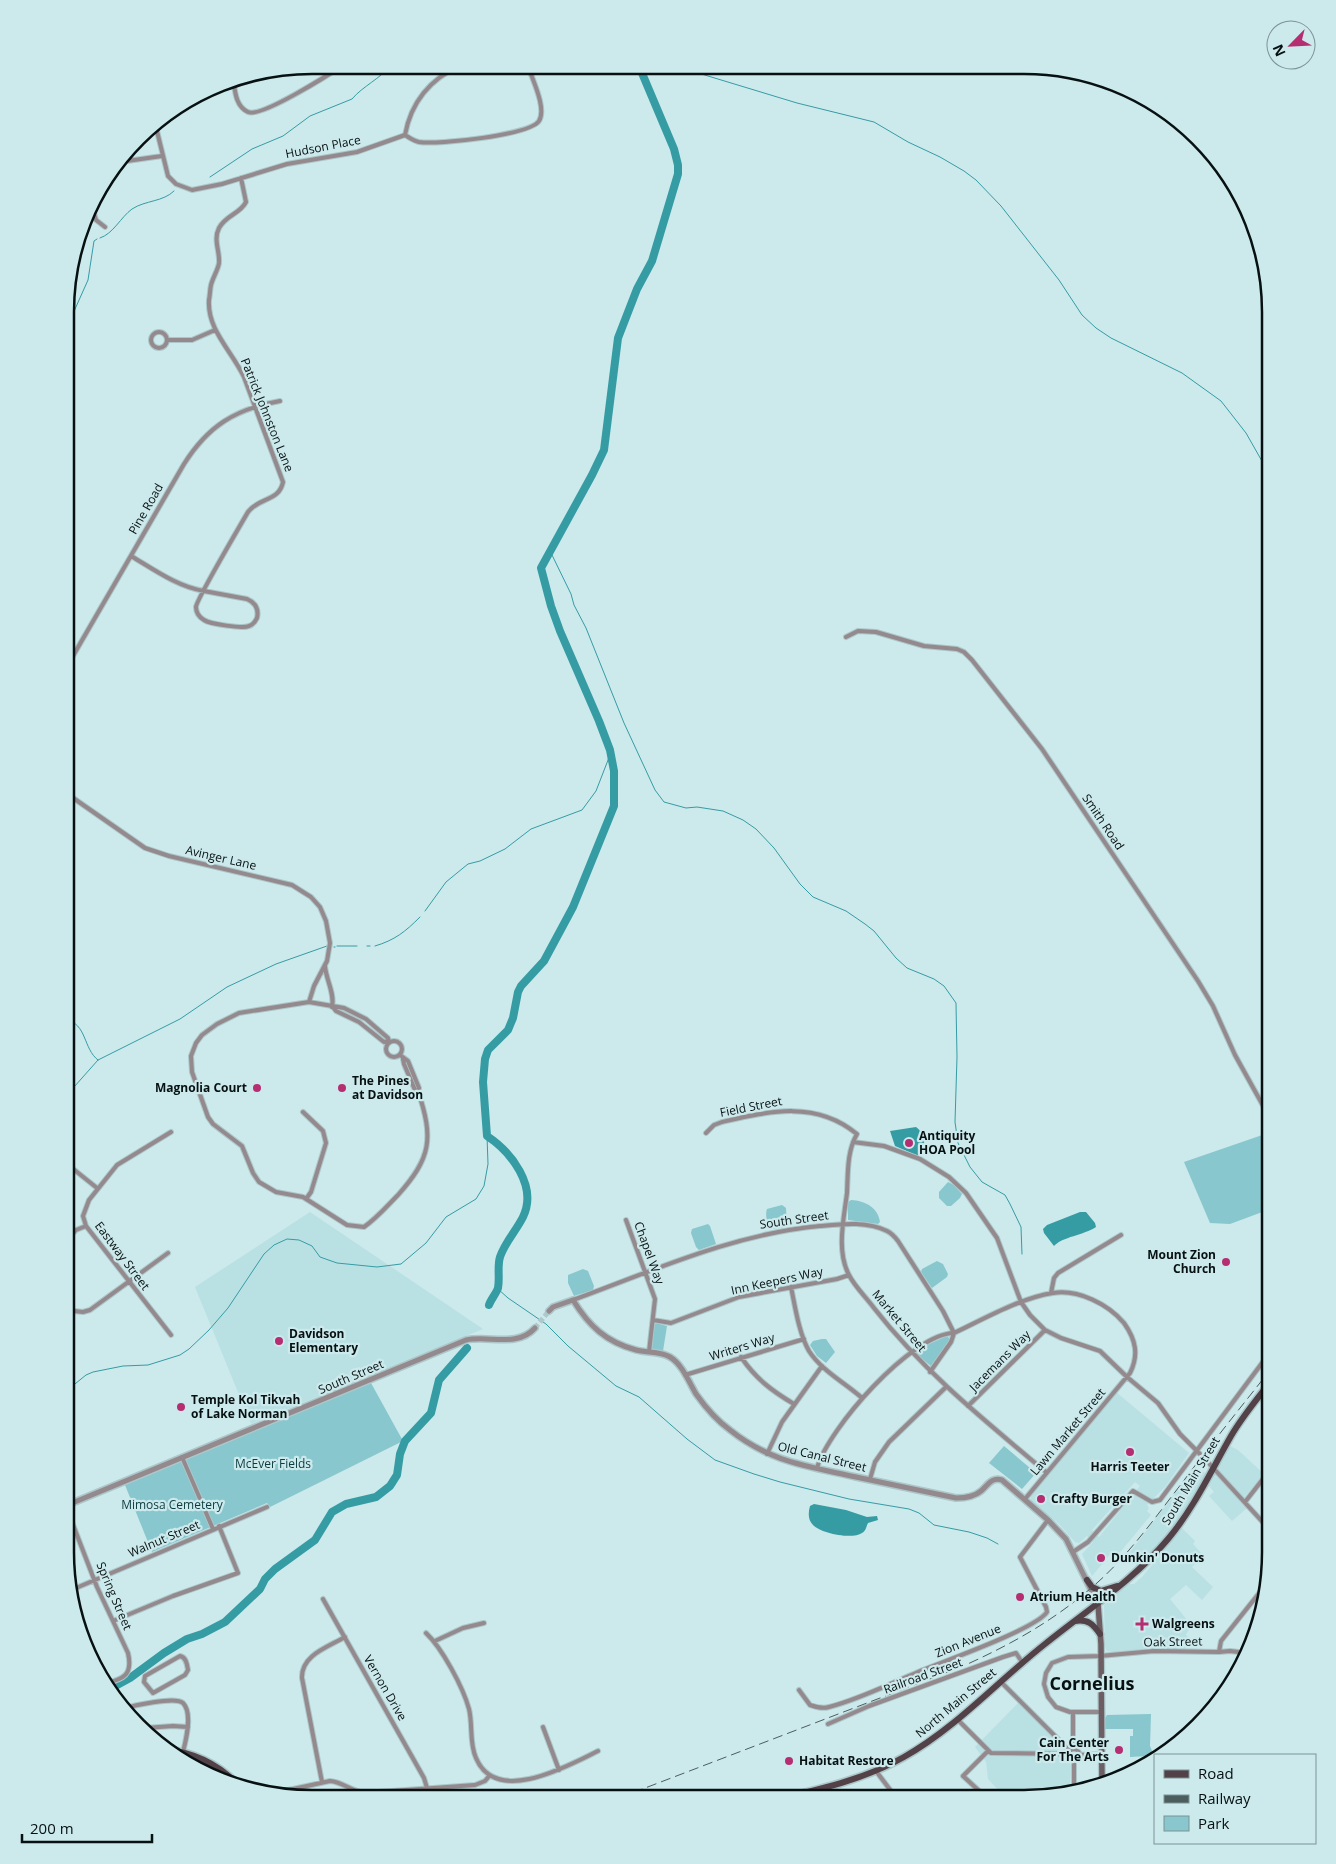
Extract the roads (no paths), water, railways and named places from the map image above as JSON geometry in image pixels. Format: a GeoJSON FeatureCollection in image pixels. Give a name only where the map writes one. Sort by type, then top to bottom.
{"type":"FeatureCollection","features":[{"type":"Feature","properties":{"kind":"main road","name":"South Main Street"},"geometry":{"type":"LineString","coordinates":[[1098,1604],[1148,1562],[1168,1539],[1195,1500],[1232,1434],[1262,1392]]}},
{"type":"Feature","properties":{"kind":"main road"},"geometry":{"type":"LineString","coordinates":[[1086,1580],[1092,1587],[1102,1592],[1125,1582]]}},
{"type":"Feature","properties":{"kind":"main road"},"geometry":{"type":"LineString","coordinates":[[1098,1604],[1102,1778]]}},
{"type":"Feature","properties":{"kind":"main road","name":"North Main Street"},"geometry":{"type":"LineString","coordinates":[[822,1790],[876,1771],[913,1752],[956,1719],[1022,1662],[1098,1604]]}},
{"type":"Feature","properties":{"kind":"main road"},"geometry":{"type":"LineString","coordinates":[[1074,1622],[1087,1621],[1093,1624],[1100,1634]]}},
{"type":"Feature","properties":{"kind":"main road"},"geometry":{"type":"LineString","coordinates":[[183,1753],[211,1763],[224,1774]]}},
{"type":"Feature","properties":{"kind":"street"},"geometry":{"type":"LineString","coordinates":[[235,86],[240,106],[248,112],[256,113],[277,104],[328,74]]}},
{"type":"Feature","properties":{"kind":"street"},"geometry":{"type":"LineString","coordinates":[[445,74],[425,90],[413,109],[406,135],[411,139],[419,142],[438,142],[491,137],[529,129],[540,121],[542,114],[542,106],[531,74]]}},
{"type":"Feature","properties":{"kind":"street","name":"Hudson Place"},"geometry":{"type":"LineString","coordinates":[[157,131],[165,170],[170,179],[176,184],[192,190],[287,164],[357,152],[406,135]]}},
{"type":"Feature","properties":{"kind":"street"},"geometry":{"type":"LineString","coordinates":[[128,161],[162,156]]}},
{"type":"Feature","properties":{"kind":"street","name":"Patrick Johnston Lane"},"geometry":{"type":"LineString","coordinates":[[204,590],[251,508],[257,502],[276,495],[282,487],[282,477],[255,406],[237,362],[215,330],[209,303],[211,284],[219,262],[217,235],[219,228],[226,219],[240,211],[246,202],[241,178]]}},
{"type":"Feature","properties":{"kind":"street"},"geometry":{"type":"LineString","coordinates":[[94,215],[96,220],[104,227]]}},
{"type":"Feature","properties":{"kind":"street"},"geometry":{"type":"LineString","coordinates":[[167,340],[192,340],[215,330]]}},
{"type":"Feature","properties":{"kind":"street"},"geometry":{"type":"LineString","coordinates":[[158,332],[165,335],[167,340],[159,348],[154,346],[151,339],[158,332]]}},
{"type":"Feature","properties":{"kind":"street","name":"Pine Road"},"geometry":{"type":"LineString","coordinates":[[74,654],[184,464],[199,442],[226,419],[255,406],[280,401]]}},
{"type":"Feature","properties":{"kind":"street"},"geometry":{"type":"LineString","coordinates":[[131,556],[177,581],[204,590],[252,601],[258,612],[255,622],[244,628],[208,622],[202,619],[196,608],[196,603],[204,590]]}},
{"type":"Feature","properties":{"kind":"street","name":"Smith Road"},"geometry":{"type":"LineString","coordinates":[[846,637],[858,631],[876,632],[924,646],[957,649],[964,652],[972,660],[1042,748],[1198,981],[1213,1006],[1235,1055],[1262,1104]]}},
{"type":"Feature","properties":{"kind":"street","name":"Avinger Lane"},"geometry":{"type":"LineString","coordinates":[[74,799],[127,837],[152,851],[292,885],[317,903],[326,920],[330,947],[325,966],[311,992],[309,1002]]}},
{"type":"Feature","properties":{"kind":"street","name":"Avinger Lane"},"geometry":{"type":"LineString","coordinates":[[325,966],[326,977],[333,995],[332,1007]]}},
{"type":"Feature","properties":{"kind":"street"},"geometry":{"type":"LineString","coordinates":[[309,1002],[332,1007],[336,1011],[364,1025],[384,1042],[396,1040],[401,1044],[404,1064],[415,1090],[418,1091],[427,1131],[426,1153],[411,1180],[376,1219],[364,1228],[347,1225],[306,1199],[270,1190],[259,1182],[253,1173],[242,1146],[213,1124],[208,1117],[195,1084],[191,1062],[193,1049],[200,1037],[217,1024],[235,1014],[309,1002]]}},
{"type":"Feature","properties":{"kind":"street"},"geometry":{"type":"LineString","coordinates":[[388,1042],[386,1048],[389,1056],[394,1058],[402,1057]]}},
{"type":"Feature","properties":{"kind":"street","name":"Field Street"},"geometry":{"type":"LineString","coordinates":[[706,1133],[714,1125],[722,1122],[775,1111],[791,1110],[805,1111],[839,1120],[857,1134]]}},
{"type":"Feature","properties":{"kind":"street"},"geometry":{"type":"LineString","coordinates":[[303,1112],[323,1131],[326,1143],[311,1192],[306,1199]]}},
{"type":"Feature","properties":{"kind":"street","name":"Eastway Street"},"geometry":{"type":"LineString","coordinates":[[171,1132],[120,1162],[97,1188],[83,1212],[86,1226],[171,1335]]}},
{"type":"Feature","properties":{"kind":"street","name":"Market Street"},"geometry":{"type":"LineString","coordinates":[[857,1134],[850,1148],[842,1253],[848,1274],[897,1338],[930,1372],[946,1388],[1046,1472]]}},
{"type":"Feature","properties":{"kind":"street"},"geometry":{"type":"LineString","coordinates":[[853,1142],[884,1146],[920,1159],[949,1177],[966,1193],[997,1238],[1021,1302],[1030,1315],[1046,1330],[1060,1338],[1100,1351],[1158,1404],[1177,1430],[1262,1521]]}},
{"type":"Feature","properties":{"kind":"street"},"geometry":{"type":"LineString","coordinates":[[74,1170],[97,1188]]}},
{"type":"Feature","properties":{"kind":"street","name":"Chapel Way"},"geometry":{"type":"LineString","coordinates":[[626,1220],[647,1272],[655,1298],[649,1352]]}},
{"type":"Feature","properties":{"kind":"street","name":"South Street"},"geometry":{"type":"LineString","coordinates":[[549,1311],[553,1307],[647,1272],[744,1239],[792,1228],[844,1223],[874,1226],[889,1232],[898,1241],[943,1311],[954,1333]]}},
{"type":"Feature","properties":{"kind":"street"},"geometry":{"type":"LineString","coordinates":[[74,1232],[86,1226]]}},
{"type":"Feature","properties":{"kind":"street"},"geometry":{"type":"LineString","coordinates":[[1050,1293],[1058,1273],[1121,1235]]}},
{"type":"Feature","properties":{"kind":"street"},"geometry":{"type":"LineString","coordinates":[[74,1311],[87,1312],[168,1253]]}},
{"type":"Feature","properties":{"kind":"street","name":"Inn Keepers Way"},"geometry":{"type":"LineString","coordinates":[[652,1320],[671,1323],[739,1297],[837,1279],[848,1274]]}},
{"type":"Feature","properties":{"kind":"street"},"geometry":{"type":"LineString","coordinates":[[791,1287],[804,1339],[811,1353],[822,1366],[862,1398]]}},
{"type":"Feature","properties":{"kind":"street"},"geometry":{"type":"LineString","coordinates":[[817,1468],[820,1457],[826,1447],[862,1398],[911,1352],[919,1346],[947,1333],[954,1333],[1021,1302],[1050,1293],[1064,1292],[1082,1296],[1111,1310],[1124,1324],[1131,1335],[1136,1357],[1127,1377]]}},
{"type":"Feature","properties":{"kind":"street","name":"Old Canal Street"},"geometry":{"type":"LineString","coordinates":[[574,1300],[584,1318],[598,1332],[614,1342],[637,1351],[670,1357],[715,1417],[747,1444],[767,1454],[817,1468],[963,1498],[975,1495],[991,1481],[998,1479],[1025,1499]]}},
{"type":"Feature","properties":{"kind":"street","name":"South Street"},"geometry":{"type":"LineString","coordinates":[[74,1501],[466,1340],[518,1339],[527,1335],[535,1328]]}},
{"type":"Feature","properties":{"kind":"street","name":"Jacemans Way"},"geometry":{"type":"LineString","coordinates":[[968,1406],[1046,1330]]}},
{"type":"Feature","properties":{"kind":"street"},"geometry":{"type":"LineString","coordinates":[[930,1372],[952,1342],[954,1333]]}},
{"type":"Feature","properties":{"kind":"street","name":"Writers Way"},"geometry":{"type":"LineString","coordinates":[[685,1375],[804,1339]]}},
{"type":"Feature","properties":{"kind":"street"},"geometry":{"type":"LineString","coordinates":[[742,1358],[751,1372],[762,1383],[794,1404]]}},
{"type":"Feature","properties":{"kind":"street"},"geometry":{"type":"LineString","coordinates":[[1073,1552],[1088,1542],[1133,1491],[1152,1502],[1160,1500],[1262,1362]]}},
{"type":"Feature","properties":{"kind":"street"},"geometry":{"type":"LineString","coordinates":[[767,1454],[782,1422],[822,1366]]}},
{"type":"Feature","properties":{"kind":"street","name":"Lawn Market Street"},"geometry":{"type":"LineString","coordinates":[[1025,1499],[1127,1377]]}},
{"type":"Feature","properties":{"kind":"street"},"geometry":{"type":"LineString","coordinates":[[870,1479],[875,1462],[889,1442],[946,1388]]}},
{"type":"Feature","properties":{"kind":"street"},"geometry":{"type":"LineString","coordinates":[[182,1457],[213,1529]]}},
{"type":"Feature","properties":{"kind":"street"},"geometry":{"type":"LineString","coordinates":[[1245,1502],[1262,1480]]}},
{"type":"Feature","properties":{"kind":"street"},"geometry":{"type":"LineString","coordinates":[[1025,1499],[1066,1539],[1098,1604]]}},
{"type":"Feature","properties":{"kind":"street","name":"Walnut Street"},"geometry":{"type":"LineString","coordinates":[[77,1588],[267,1507]]}},
{"type":"Feature","properties":{"kind":"street","name":"Zion Avenue"},"geometry":{"type":"LineString","coordinates":[[799,1690],[810,1705],[826,1708],[994,1642],[1042,1617],[1046,1612],[1046,1607],[1020,1557],[1048,1520]]}},
{"type":"Feature","properties":{"kind":"street"},"geometry":{"type":"LineString","coordinates":[[113,1621],[178,1594],[238,1573],[219,1526]]}},
{"type":"Feature","properties":{"kind":"street","name":"Spring Street"},"geometry":{"type":"LineString","coordinates":[[74,1528],[130,1661],[129,1671],[124,1676],[112,1681]]}},
{"type":"Feature","properties":{"kind":"street","name":"Oak Street"},"geometry":{"type":"LineString","coordinates":[[1100,1656],[1154,1651],[1219,1652],[1221,1641],[1259,1594]]}},
{"type":"Feature","properties":{"kind":"street","name":"Vernon Drive"},"geometry":{"type":"LineString","coordinates":[[323,1598],[424,1778],[427,1788]]}},
{"type":"Feature","properties":{"kind":"street"},"geometry":{"type":"LineString","coordinates":[[435,1642],[463,1628],[484,1623]]}},
{"type":"Feature","properties":{"kind":"street"},"geometry":{"type":"LineString","coordinates":[[426,1633],[435,1642],[467,1701],[472,1745],[476,1760],[490,1774],[499,1779],[520,1781],[558,1770],[598,1751]]}},
{"type":"Feature","properties":{"kind":"street"},"geometry":{"type":"LineString","coordinates":[[322,1782],[302,1670],[309,1658],[344,1637]]}},
{"type":"Feature","properties":{"kind":"street"},"geometry":{"type":"LineString","coordinates":[[1219,1652],[1240,1652]]}},
{"type":"Feature","properties":{"kind":"street","name":"Railroad Street"},"geometry":{"type":"LineString","coordinates":[[828,1724],[869,1706],[1003,1657],[1016,1653],[1022,1662]]}},
{"type":"Feature","properties":{"kind":"street"},"geometry":{"type":"LineString","coordinates":[[153,1693],[184,1675],[188,1670],[183,1657],[177,1656],[145,1676],[144,1682],[153,1693],[154,1703]]}},
{"type":"Feature","properties":{"kind":"street"},"geometry":{"type":"LineString","coordinates":[[1100,1656],[1063,1658],[1052,1663],[1046,1673],[1044,1684],[1051,1702],[1060,1710],[1100,1712]]}},
{"type":"Feature","properties":{"kind":"street"},"geometry":{"type":"LineString","coordinates":[[1000,1681],[1070,1752]]}},
{"type":"Feature","properties":{"kind":"street"},"geometry":{"type":"LineString","coordinates":[[132,1707],[179,1701],[184,1704],[188,1714],[188,1727],[182,1752]]}},
{"type":"Feature","properties":{"kind":"street"},"geometry":{"type":"LineString","coordinates":[[1073,1712],[1070,1752],[1071,1758],[1074,1759],[1074,1785]]}},
{"type":"Feature","properties":{"kind":"street"},"geometry":{"type":"LineString","coordinates":[[956,1719],[988,1751],[994,1754],[1077,1751],[1078,1755]]}},
{"type":"Feature","properties":{"kind":"street"},"geometry":{"type":"LineString","coordinates":[[151,1728],[188,1727]]}},
{"type":"Feature","properties":{"kind":"street"},"geometry":{"type":"LineString","coordinates":[[543,1727],[558,1770]]}},
{"type":"Feature","properties":{"kind":"street"},"geometry":{"type":"LineString","coordinates":[[979,1790],[964,1776],[988,1751]]}},
{"type":"Feature","properties":{"kind":"street"},"geometry":{"type":"LineString","coordinates":[[1074,1759],[1078,1755],[1101,1754]]}},
{"type":"Feature","properties":{"kind":"street"},"geometry":{"type":"LineString","coordinates":[[876,1771],[890,1790]]}},
{"type":"Feature","properties":{"kind":"street"},"geometry":{"type":"LineString","coordinates":[[402,1790],[475,1785],[485,1781],[490,1774]]}},
{"type":"Feature","properties":{"kind":"street"},"geometry":{"type":"LineString","coordinates":[[290,1789],[322,1782],[340,1782],[354,1790]]}},
{"type":"Feature","properties":{"kind":"waterway"},"geometry":{"type":"LineString","coordinates":[[210,177],[252,149],[283,136],[310,116],[352,99],[382,74]]}},
{"type":"Feature","properties":{"kind":"waterway"},"geometry":{"type":"LineString","coordinates":[[489,1305],[498,1288],[500,1257],[523,1217],[527,1205],[527,1194],[525,1182],[513,1160],[487,1136],[483,1082],[485,1059],[488,1050],[508,1030],[521,986],[544,961],[573,907],[614,806],[614,771],[610,750],[560,631],[541,568],[604,450],[618,338],[637,289],[652,261],[678,174],[674,149],[642,74]]}},
{"type":"Feature","properties":{"kind":"waterway"},"geometry":{"type":"LineString","coordinates":[[701,74],[797,103],[874,122],[964,171],[976,180],[1001,206],[1059,280],[1082,315],[1111,338],[1182,373],[1221,401],[1246,433],[1262,461]]}},
{"type":"Feature","properties":{"kind":"waterway"},"geometry":{"type":"LineString","coordinates":[[100,238],[109,233],[132,209],[170,195],[174,191]]}},
{"type":"Feature","properties":{"kind":"waterway"},"geometry":{"type":"LineString","coordinates":[[74,311],[88,280],[94,241],[97,239]]}},
{"type":"Feature","properties":{"kind":"waterway"},"geometry":{"type":"LineString","coordinates":[[551,547],[552,555],[586,628],[624,723],[655,790],[664,802],[686,808],[697,807],[723,811],[743,820],[756,829],[774,848],[800,884],[813,897],[846,911],[865,924],[874,931],[896,958],[907,968],[934,979],[944,986],[956,1003],[955,1122],[958,1143],[970,1167],[982,1182],[1005,1195],[1021,1227],[1022,1254]]}},
{"type":"Feature","properties":{"kind":"waterway"},"geometry":{"type":"LineString","coordinates":[[425,911],[446,882],[468,864],[480,861],[505,849],[531,829],[582,810],[596,791],[610,755]]}},
{"type":"Feature","properties":{"kind":"waterway"},"geometry":{"type":"LineString","coordinates":[[375,946],[399,935],[420,917]]}},
{"type":"Feature","properties":{"kind":"waterway"},"geometry":{"type":"LineString","coordinates":[[74,1087],[98,1060],[180,1019],[227,987],[276,964],[327,946]]}},
{"type":"Feature","properties":{"kind":"waterway"},"geometry":{"type":"LineString","coordinates":[[337,946],[357,946]]}},
{"type":"Feature","properties":{"kind":"waterway"},"geometry":{"type":"LineString","coordinates":[[74,1023],[78,1026],[90,1050],[98,1060]]}},
{"type":"Feature","properties":{"kind":"waterway"},"geometry":{"type":"LineString","coordinates":[[74,1385],[93,1372],[123,1366],[148,1365],[180,1355],[189,1349],[228,1308],[264,1254],[274,1245],[287,1239],[299,1240],[312,1246],[320,1257],[337,1263],[377,1267],[401,1264],[426,1243],[446,1217],[476,1199],[484,1186],[488,1164],[487,1136]]}},
{"type":"Feature","properties":{"kind":"waterway"},"geometry":{"type":"LineString","coordinates":[[498,1289],[546,1324],[568,1346],[616,1386],[639,1397],[687,1439],[715,1460],[780,1482],[849,1499],[909,1509],[919,1513],[934,1525],[969,1532],[998,1544]]}},
{"type":"Feature","properties":{"kind":"waterway"},"geometry":{"type":"LineString","coordinates":[[115,1686],[187,1639],[202,1634],[225,1622],[260,1589],[265,1579],[275,1569],[315,1540],[332,1512],[346,1504],[376,1497],[390,1486],[397,1475],[400,1454],[405,1441],[431,1413],[439,1380],[467,1348]]}},
{"type":"Feature","properties":{"kind":"tunnel"},"geometry":{"type":"LineString","coordinates":[[535,1328],[549,1311]]}},
{"type":"Feature","properties":{"kind":"railway"},"geometry":{"type":"LineString","coordinates":[[640,1790],[961,1667],[1012,1642],[1060,1613],[1090,1589],[1128,1552],[1262,1380]]}},
{"type":"Feature","properties":{"kind":"place","name":"Magnolia Court"},"geometry":{"type":"Point","coordinates":[257,1088]}},
{"type":"Feature","properties":{"kind":"place","name":"The Pines at Davidson"},"geometry":{"type":"Point","coordinates":[342,1088]}},
{"type":"Feature","properties":{"kind":"place","name":"Antiquity HOA Pool"},"geometry":{"type":"Point","coordinates":[909,1143]}},
{"type":"Feature","properties":{"kind":"place","name":"Mount Zion Church"},"geometry":{"type":"Point","coordinates":[1226,1262]}},
{"type":"Feature","properties":{"kind":"place","name":"Davidson Elementary"},"geometry":{"type":"Point","coordinates":[279,1341]}},
{"type":"Feature","properties":{"kind":"place","name":"Temple Kol Tikvah of Lake Norman"},"geometry":{"type":"Point","coordinates":[181,1407]}},
{"type":"Feature","properties":{"kind":"place","name":"Harris Teeter"},"geometry":{"type":"Point","coordinates":[1130,1452]}},
{"type":"Feature","properties":{"kind":"place","name":"Crafty Burger"},"geometry":{"type":"Point","coordinates":[1041,1499]}},
{"type":"Feature","properties":{"kind":"place","name":"Dunkin' Donuts"},"geometry":{"type":"Point","coordinates":[1101,1558]}},
{"type":"Feature","properties":{"kind":"place","name":"Atrium Health"},"geometry":{"type":"Point","coordinates":[1020,1597]}},
{"type":"Feature","properties":{"kind":"place","name":"Walgreens"},"geometry":{"type":"Point","coordinates":[1142,1624]}},
{"type":"Feature","properties":{"kind":"place","name":"Cain Center For The Arts"},"geometry":{"type":"Point","coordinates":[1119,1750]}},
{"type":"Feature","properties":{"kind":"place","name":"Habitat Restore"},"geometry":{"type":"Point","coordinates":[789,1761]}},
{"type":"Feature","properties":{"kind":"district","name":"Cornelius"},"geometry":{"type":"Point","coordinates":[1092,1684]}},
{"type":"Feature","properties":{"kind":"park label","name":"McEver Fields"},"geometry":{"type":"Point","coordinates":[273,1464]}},
{"type":"Feature","properties":{"kind":"park label","name":"Mimosa Cemetery"},"geometry":{"type":"Point","coordinates":[172,1505]}}]}
